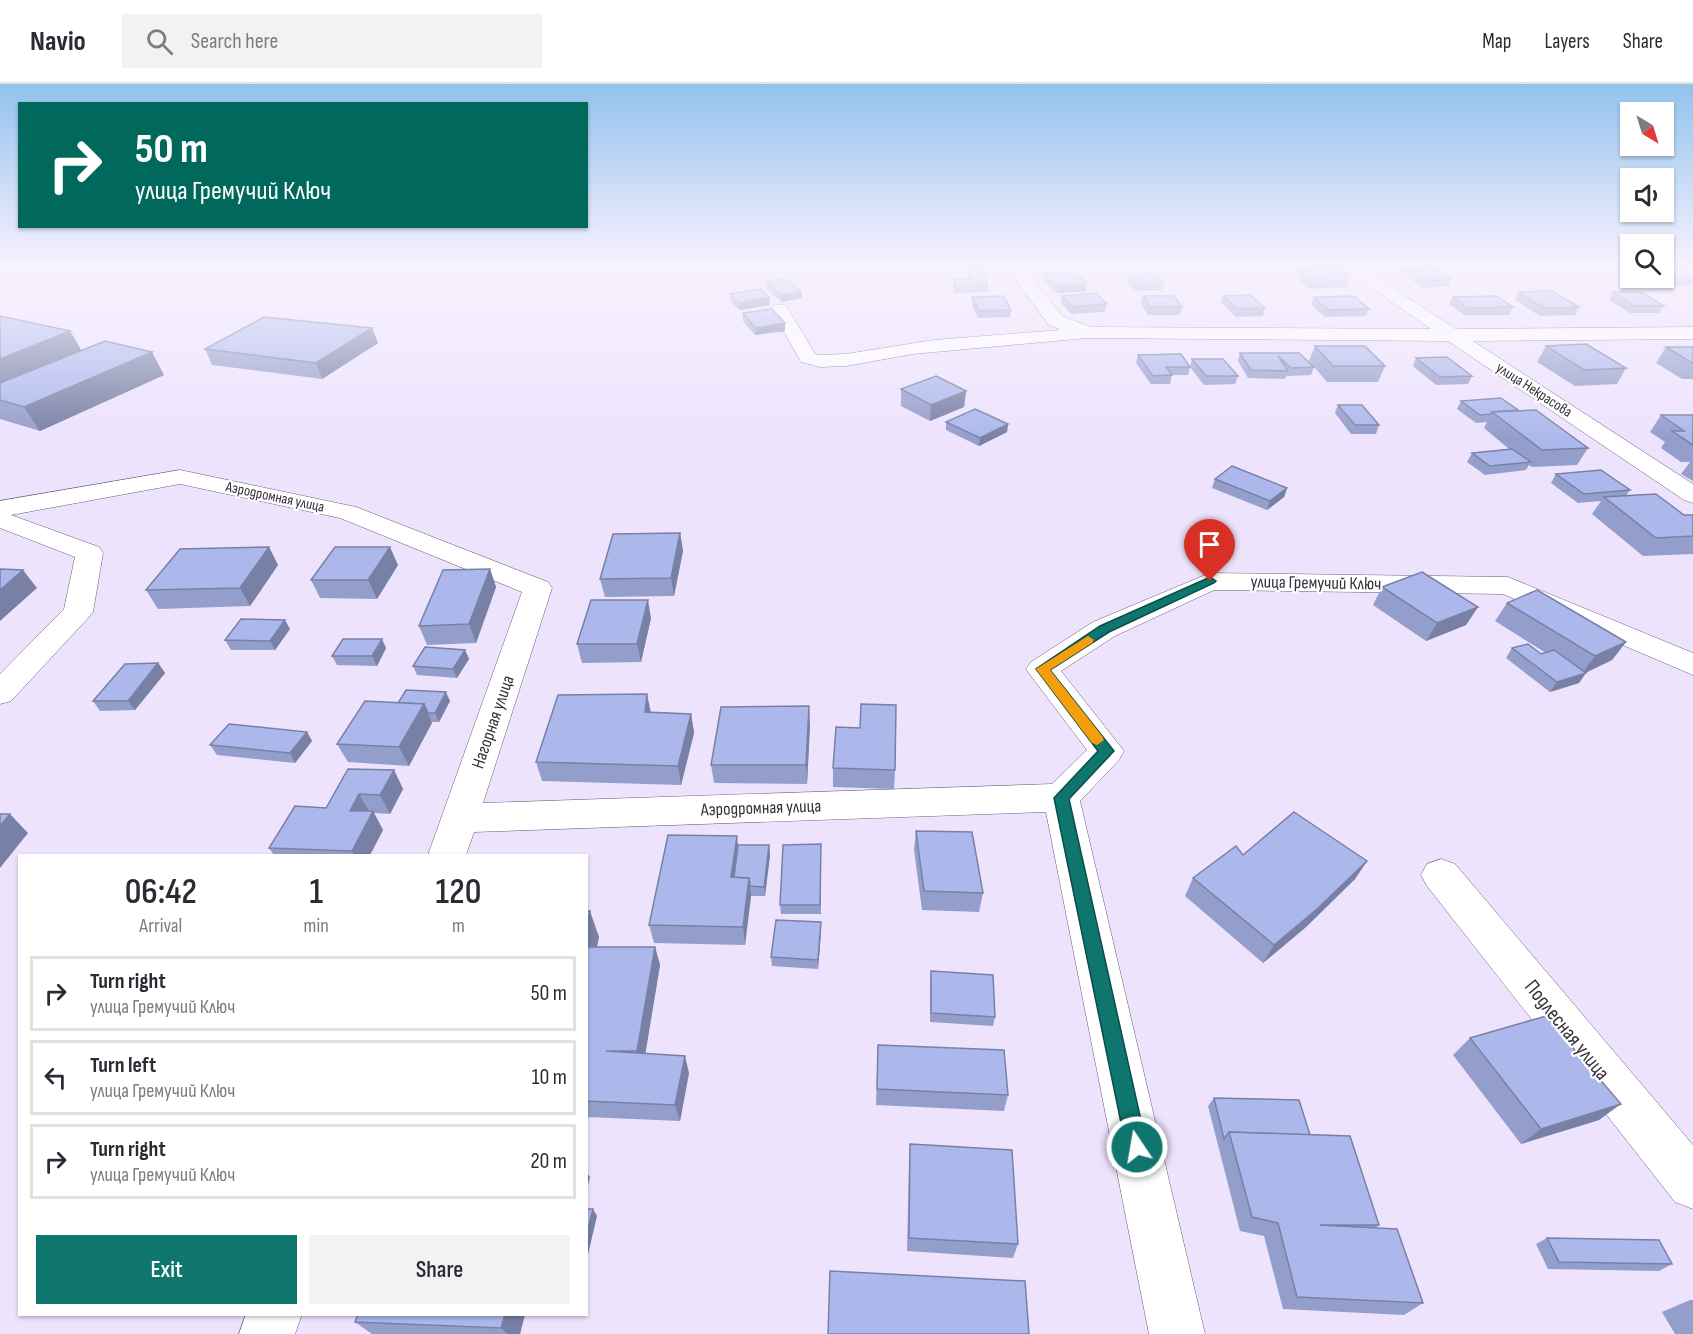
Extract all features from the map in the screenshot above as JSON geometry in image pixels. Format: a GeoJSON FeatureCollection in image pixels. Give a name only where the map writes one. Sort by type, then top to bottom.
{"type":"FeatureCollection","features":[{"type":"Feature","properties":{"kind":"street"},"geometry":{"type":"LineString","coordinates":[[788,322],[808,358],[814,360],[837,360],[914,348],[1091,333],[1449,335],[1693,333]]}},
{"type":"Feature","properties":{"kind":"street"},"geometry":{"type":"LineString","coordinates":[[1060,322],[1076,330],[1091,333]]}},
{"type":"Feature","properties":{"kind":"street","name":"улица Некрасова"},"geometry":{"type":"LineString","coordinates":[[1430,322],[1693,495]]}},
{"type":"Feature","properties":{"kind":"street","name":"Аэродромная улица"},"geometry":{"type":"LineString","coordinates":[[0,509],[180,477],[347,512],[538,588]]}},
{"type":"Feature","properties":{"kind":"street"},"geometry":{"type":"LineString","coordinates":[[0,519],[89,553],[78,612],[0,693]]}},
{"type":"Feature","properties":{"kind":"street","name":"улица Гремучий Ключ"},"geometry":{"type":"LineString","coordinates":[[1061,798],[1107,751],[1042,669],[1104,629],[1210,581],[1508,586],[1693,665]]}},
{"type":"Feature","properties":{"kind":"street","name":"Нагорная улица"},"geometry":{"type":"LineString","coordinates":[[447,854],[538,588]]}},
{"type":"Feature","properties":{"kind":"street"},"geometry":{"type":"LineString","coordinates":[[1061,798],[1177,1334]]}},
{"type":"Feature","properties":{"kind":"street","name":"Аэродромная улица"},"geometry":{"type":"LineString","coordinates":[[461,818],[1061,798]]}},
{"type":"Feature","properties":{"kind":"street","name":"Подлесная улица"},"geometry":{"type":"LineString","coordinates":[[1441,875],[1693,1184]]}},
{"type":"Feature","properties":{"kind":"street"},"geometry":{"type":"LineString","coordinates":[[267,1334],[273,1316]]}},
{"type":"Feature","properties":{"kind":"building"},"geometry":{"type":"Polygon","coordinates":[[[0,322],[30,322],[70,331],[0,359],[0,322]]]}},
{"type":"Feature","properties":{"kind":"building"},"geometry":{"type":"Polygon","coordinates":[[[254,322],[316,322],[372,328],[316,363],[205,349],[254,322]]]}},
{"type":"Feature","properties":{"kind":"building"},"geometry":{"type":"Polygon","coordinates":[[[750,322],[785,323],[755,328],[750,322]]]}},
{"type":"Feature","properties":{"kind":"building"},"geometry":{"type":"Polygon","coordinates":[[[105,341],[152,352],[24,407],[0,400],[0,383],[105,341]]]}},
{"type":"Feature","properties":{"kind":"building"},"geometry":{"type":"Polygon","coordinates":[[[1586,344],[1626,368],[1584,370],[1546,346],[1586,344]]]}},
{"type":"Feature","properties":{"kind":"building"},"geometry":{"type":"Polygon","coordinates":[[[1315,346],[1365,346],[1385,366],[1333,366],[1315,346]]]}},
{"type":"Feature","properties":{"kind":"building"},"geometry":{"type":"Polygon","coordinates":[[[1666,347],[1693,347],[1693,363],[1692,363],[1666,347]]]}},
{"type":"Feature","properties":{"kind":"building"},"geometry":{"type":"Polygon","coordinates":[[[1240,353],[1299,353],[1314,367],[1291,368],[1278,356],[1288,371],[1251,370],[1240,353]]]}},
{"type":"Feature","properties":{"kind":"building"},"geometry":{"type":"Polygon","coordinates":[[[1181,354],[1190,367],[1166,367],[1172,375],[1153,376],[1138,355],[1181,354]]]}},
{"type":"Feature","properties":{"kind":"building"},"geometry":{"type":"Polygon","coordinates":[[[1447,357],[1472,376],[1440,377],[1416,358],[1447,357]]]}},
{"type":"Feature","properties":{"kind":"building"},"geometry":{"type":"Polygon","coordinates":[[[1192,359],[1223,359],[1238,376],[1206,376],[1192,359]]]}},
{"type":"Feature","properties":{"kind":"building"},"geometry":{"type":"Polygon","coordinates":[[[936,376],[966,391],[931,405],[901,389],[936,376]]]}},
{"type":"Feature","properties":{"kind":"building"},"geometry":{"type":"Polygon","coordinates":[[[1501,398],[1518,410],[1480,415],[1461,401],[1501,398]]]}},
{"type":"Feature","properties":{"kind":"building"},"geometry":{"type":"Polygon","coordinates":[[[1338,405],[1362,405],[1379,425],[1355,425],[1338,405]]]}},
{"type":"Feature","properties":{"kind":"building"},"geometry":{"type":"Polygon","coordinates":[[[975,409],[1008,424],[980,438],[946,422],[975,409]]]}},
{"type":"Feature","properties":{"kind":"building"},"geometry":{"type":"Polygon","coordinates":[[[1536,410],[1588,448],[1542,450],[1492,412],[1536,410]]]}},
{"type":"Feature","properties":{"kind":"building"},"geometry":{"type":"Polygon","coordinates":[[[1661,415],[1693,415],[1693,445],[1672,431],[1684,431],[1661,415]]]}},
{"type":"Feature","properties":{"kind":"building"},"geometry":{"type":"Polygon","coordinates":[[[1512,449],[1531,462],[1490,466],[1472,453],[1512,449]]]}},
{"type":"Feature","properties":{"kind":"building"},"geometry":{"type":"Polygon","coordinates":[[[1232,466],[1287,488],[1270,501],[1215,479],[1232,466]]]}},
{"type":"Feature","properties":{"kind":"building"},"geometry":{"type":"Polygon","coordinates":[[[1601,470],[1630,490],[1584,494],[1556,474],[1601,470]]]}},
{"type":"Feature","properties":{"kind":"building"},"geometry":{"type":"Polygon","coordinates":[[[1656,494],[1684,515],[1693,515],[1693,536],[1656,538],[1604,497],[1656,494]]]}},
{"type":"Feature","properties":{"kind":"building"},"geometry":{"type":"Polygon","coordinates":[[[680,533],[671,578],[600,579],[613,534],[680,533]]]}},
{"type":"Feature","properties":{"kind":"building"},"geometry":{"type":"Polygon","coordinates":[[[269,547],[240,588],[146,590],[180,549],[269,547]]]}},
{"type":"Feature","properties":{"kind":"building"},"geometry":{"type":"Polygon","coordinates":[[[335,547],[390,547],[368,580],[311,580],[335,547]]]}},
{"type":"Feature","properties":{"kind":"building"},"geometry":{"type":"Polygon","coordinates":[[[0,569],[23,570],[0,590],[0,569]]]}},
{"type":"Feature","properties":{"kind":"building"},"geometry":{"type":"Polygon","coordinates":[[[490,569],[469,624],[419,626],[443,570],[490,569]]]}},
{"type":"Feature","properties":{"kind":"building"},"geometry":{"type":"Polygon","coordinates":[[[1422,572],[1478,607],[1437,623],[1382,587],[1422,572]]]}},
{"type":"Feature","properties":{"kind":"building"},"geometry":{"type":"Polygon","coordinates":[[[1537,590],[1626,642],[1595,656],[1507,603],[1537,590]]]}},
{"type":"Feature","properties":{"kind":"building"},"geometry":{"type":"Polygon","coordinates":[[[591,600],[648,600],[637,644],[577,644],[591,600]]]}},
{"type":"Feature","properties":{"kind":"building"},"geometry":{"type":"Polygon","coordinates":[[[241,619],[285,620],[270,641],[225,640],[241,619]]]}},
{"type":"Feature","properties":{"kind":"building"},"geometry":{"type":"Polygon","coordinates":[[[343,639],[382,639],[372,656],[332,656],[343,639]]]}},
{"type":"Feature","properties":{"kind":"building"},"geometry":{"type":"Polygon","coordinates":[[[1528,644],[1541,654],[1554,650],[1586,673],[1557,682],[1512,648],[1528,644]]]}},
{"type":"Feature","properties":{"kind":"building"},"geometry":{"type":"Polygon","coordinates":[[[425,647],[465,650],[453,669],[413,666],[425,647]]]}},
{"type":"Feature","properties":{"kind":"building"},"geometry":{"type":"Polygon","coordinates":[[[158,663],[128,701],[93,701],[125,664],[158,663]]]}},
{"type":"Feature","properties":{"kind":"building"},"geometry":{"type":"Polygon","coordinates":[[[406,690],[446,692],[435,713],[428,713],[424,704],[398,703],[406,690]]]}},
{"type":"Feature","properties":{"kind":"building"},"geometry":{"type":"Polygon","coordinates":[[[647,694],[645,712],[691,714],[678,766],[536,762],[558,695],[647,694]]]}},
{"type":"Feature","properties":{"kind":"building"},"geometry":{"type":"Polygon","coordinates":[[[365,701],[424,704],[399,747],[337,744],[365,701]]]}},
{"type":"Feature","properties":{"kind":"building"},"geometry":{"type":"Polygon","coordinates":[[[861,704],[896,705],[895,770],[833,768],[836,727],[860,728],[861,704]]]}},
{"type":"Feature","properties":{"kind":"building"},"geometry":{"type":"Polygon","coordinates":[[[809,706],[806,765],[711,765],[721,707],[809,706]]]}},
{"type":"Feature","properties":{"kind":"building"},"geometry":{"type":"Polygon","coordinates":[[[229,724],[307,732],[290,753],[210,745],[229,724]]]}},
{"type":"Feature","properties":{"kind":"building"},"geometry":{"type":"Polygon","coordinates":[[[348,769],[394,770],[380,795],[359,794],[350,811],[373,811],[352,851],[269,848],[295,806],[326,808],[348,769]]]}},
{"type":"Feature","properties":{"kind":"building"},"geometry":{"type":"Polygon","coordinates":[[[1294,812],[1367,861],[1317,909],[1274,945],[1193,878],[1236,846],[1243,855],[1294,812]]]}},
{"type":"Feature","properties":{"kind":"building"},"geometry":{"type":"Polygon","coordinates":[[[0,814],[10,814],[0,826],[0,814]]]}},
{"type":"Feature","properties":{"kind":"building"},"geometry":{"type":"Polygon","coordinates":[[[916,831],[972,832],[983,893],[924,891],[916,831]]]}},
{"type":"Feature","properties":{"kind":"building"},"geometry":{"type":"Polygon","coordinates":[[[668,835],[737,836],[731,877],[749,878],[743,927],[649,925],[668,835]]]}},
{"type":"Feature","properties":{"kind":"building"},"geometry":{"type":"Polygon","coordinates":[[[821,844],[820,905],[780,905],[783,845],[821,844]]]}},
{"type":"Feature","properties":{"kind":"building"},"geometry":{"type":"Polygon","coordinates":[[[738,845],[769,845],[764,887],[750,886],[749,878],[734,877],[738,845]]]}},
{"type":"Feature","properties":{"kind":"building"},"geometry":{"type":"Polygon","coordinates":[[[776,920],[821,922],[818,960],[771,957],[776,920]]]}},
{"type":"Feature","properties":{"kind":"building"},"geometry":{"type":"Polygon","coordinates":[[[588,947],[655,947],[637,1051],[606,1051],[685,1056],[675,1105],[588,1101],[588,947]]]}},
{"type":"Feature","properties":{"kind":"building"},"geometry":{"type":"Polygon","coordinates":[[[931,971],[993,975],[995,1017],[931,1013],[931,971]]]}},
{"type":"Feature","properties":{"kind":"building"},"geometry":{"type":"Polygon","coordinates":[[[1546,1016],[1621,1104],[1541,1129],[1470,1038],[1546,1016]]]}},
{"type":"Feature","properties":{"kind":"building"},"geometry":{"type":"Polygon","coordinates":[[[878,1045],[1004,1050],[1008,1095],[877,1089],[878,1045]]]}},
{"type":"Feature","properties":{"kind":"building"},"geometry":{"type":"Polygon","coordinates":[[[1214,1098],[1299,1100],[1310,1135],[1229,1132],[1224,1139],[1214,1098]]]}},
{"type":"Feature","properties":{"kind":"building"},"geometry":{"type":"Polygon","coordinates":[[[1229,1132],[1350,1136],[1379,1225],[1320,1225],[1397,1229],[1423,1303],[1297,1297],[1278,1223],[1252,1217],[1229,1132]]]}},
{"type":"Feature","properties":{"kind":"building"},"geometry":{"type":"Polygon","coordinates":[[[910,1144],[1012,1150],[1018,1244],[909,1238],[910,1144]]]}},
{"type":"Feature","properties":{"kind":"building"},"geometry":{"type":"Polygon","coordinates":[[[588,1209],[593,1209],[588,1229],[588,1209]]]}},
{"type":"Feature","properties":{"kind":"building"},"geometry":{"type":"Polygon","coordinates":[[[1547,1238],[1659,1240],[1672,1264],[1559,1262],[1547,1238]]]}},
{"type":"Feature","properties":{"kind":"building"},"geometry":{"type":"Polygon","coordinates":[[[830,1271],[1025,1281],[1029,1334],[828,1334],[830,1271]]]}},
{"type":"Feature","properties":{"kind":"building"},"geometry":{"type":"Polygon","coordinates":[[[357,1316],[504,1316],[501,1328],[355,1322],[357,1316]]]}},
{"type":"Feature","properties":{"kind":"slow traffic"},"geometry":{"type":"LineString","coordinates":[[1088,640],[1042,669],[1097,740]]}},
{"type":"Feature","properties":{"kind":"route"},"geometry":{"type":"LineString","coordinates":[[1137,1147],[1061,798],[1107,751],[1042,669],[1104,629],[1210,581]]}}]}
